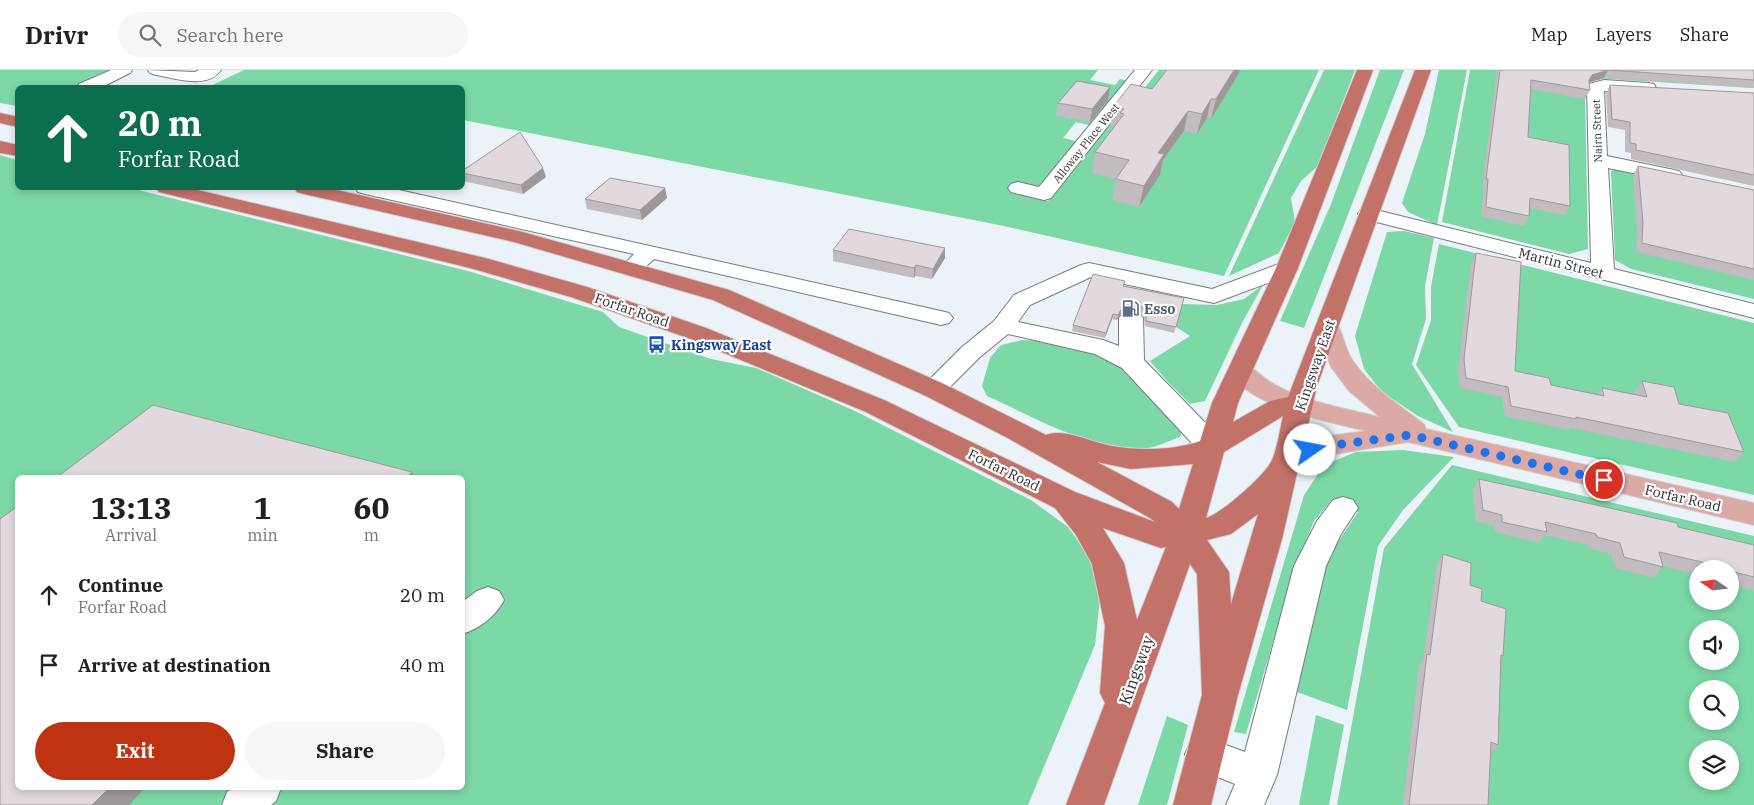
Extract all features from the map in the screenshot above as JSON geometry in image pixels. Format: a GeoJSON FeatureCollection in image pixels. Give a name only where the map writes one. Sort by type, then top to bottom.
{"type":"FeatureCollection","features":[{"type":"Feature","properties":{"kind":"highway"},"geometry":{"type":"LineString","coordinates":[[1186,534],[1225,403],[1288,268],[1365,70]]}},
{"type":"Feature","properties":{"kind":"highway","name":"Kingsway East"},"geometry":{"type":"LineString","coordinates":[[1220,695],[1267,539],[1304,386],[1423,70]]}},
{"type":"Feature","properties":{"kind":"highway"},"geometry":{"type":"LineString","coordinates":[[0,118],[15,121]]}},
{"type":"Feature","properties":{"kind":"highway"},"geometry":{"type":"LineString","coordinates":[[0,147],[15,150]]}},
{"type":"Feature","properties":{"kind":"highway","name":"Forfar Road"},"geometry":{"type":"LineString","coordinates":[[174,190],[477,263],[579,292],[706,336],[875,406],[1065,500],[1116,521],[1161,536],[1186,534],[1220,526],[1244,510],[1284,466]]}},
{"type":"Feature","properties":{"kind":"highway"},"geometry":{"type":"LineString","coordinates":[[313,190],[519,237],[721,295],[934,389],[1014,429],[1161,510],[1186,534],[1213,572],[1220,695],[1192,805]]}},
{"type":"Feature","properties":{"kind":"highway"},"geometry":{"type":"LineString","coordinates":[[1014,429],[1106,455],[1131,459],[1189,455],[1212,446],[1279,407],[1300,405]]}},
{"type":"Feature","properties":{"kind":"highway"},"geometry":{"type":"LineString","coordinates":[[1065,500],[1087,527],[1108,563],[1122,626],[1116,722]]}},
{"type":"Feature","properties":{"kind":"highway","name":"Kingsway"},"geometry":{"type":"LineString","coordinates":[[1085,805],[1186,534]]}},
{"type":"Feature","properties":{"kind":"main road"},"geometry":{"type":"LineString","coordinates":[[1327,327],[1340,361],[1358,385],[1417,437]]}},
{"type":"Feature","properties":{"kind":"main road","name":"Forfar Road"},"geometry":{"type":"LineString","coordinates":[[1241,371],[1260,387],[1300,405],[1417,437],[1754,514]]}},
{"type":"Feature","properties":{"kind":"main road"},"geometry":{"type":"LineString","coordinates":[[1284,466],[1300,454],[1320,447],[1417,437]]}},
{"type":"Feature","properties":{"kind":"street"},"geometry":{"type":"LineString","coordinates":[[92,85],[124,70]]}},
{"type":"Feature","properties":{"kind":"street"},"geometry":{"type":"LineString","coordinates":[[156,70],[197,77]]}},
{"type":"Feature","properties":{"kind":"street"},"geometry":{"type":"LineString","coordinates":[[186,85],[195,81],[197,77],[213,70]]}},
{"type":"Feature","properties":{"kind":"street","name":"Alloway Place West"},"geometry":{"type":"LineString","coordinates":[[1018,188],[1044,194],[1144,70]]}},
{"type":"Feature","properties":{"kind":"street","name":"Nairn Street"},"geometry":{"type":"LineString","coordinates":[[1603,274],[1595,88],[1604,85],[1669,89]]}},
{"type":"Feature","properties":{"kind":"street"},"geometry":{"type":"LineString","coordinates":[[1598,160],[1686,178]]}},
{"type":"Feature","properties":{"kind":"street"},"geometry":{"type":"LineString","coordinates":[[373,190],[941,318]]}},
{"type":"Feature","properties":{"kind":"street","name":"Martin Street"},"geometry":{"type":"LineString","coordinates":[[1368,214],[1754,311]]}},
{"type":"Feature","properties":{"kind":"street"},"geometry":{"type":"LineString","coordinates":[[632,268],[650,252]]}},
{"type":"Feature","properties":{"kind":"street"},"geometry":{"type":"LineString","coordinates":[[934,389],[971,352],[1003,326],[1022,300],[1089,270],[1136,299],[1214,296],[1288,268]]}},
{"type":"Feature","properties":{"kind":"street"},"geometry":{"type":"LineString","coordinates":[[1131,362],[1136,299]]}},
{"type":"Feature","properties":{"kind":"street"},"geometry":{"type":"LineString","coordinates":[[1003,326],[1103,348],[1131,362],[1212,446]]}},
{"type":"Feature","properties":{"kind":"street"},"geometry":{"type":"LineString","coordinates":[[1204,754],[1251,790],[1310,566],[1328,529],[1343,508]]}},
{"type":"Feature","properties":{"kind":"street"},"geometry":{"type":"LineString","coordinates":[[465,619],[488,600]]}},
{"type":"Feature","properties":{"kind":"street"},"geometry":{"type":"LineString","coordinates":[[241,805],[260,790]]}},
{"type":"Feature","properties":{"kind":"green space"},"geometry":{"type":"Polygon","coordinates":[[[0,70],[117,70],[82,85],[15,85],[15,106],[0,103],[0,70]]]}},
{"type":"Feature","properties":{"kind":"green space"},"geometry":{"type":"Polygon","coordinates":[[[244,70],[1098,70],[1090,80],[1115,85],[1120,79],[1127,81],[1089,125],[1076,122],[1063,138],[1076,141],[1038,187],[1013,192],[1048,201],[1118,114],[1134,101],[1159,70],[1319,70],[1224,276],[999,225],[465,120],[465,85],[212,85],[244,70]]]}},
{"type":"Feature","properties":{"kind":"green space"},"geometry":{"type":"Polygon","coordinates":[[[1324,70],[1355,70],[1318,166],[1301,181],[1291,198],[1295,222],[1279,253],[1229,276],[1324,70]]]}},
{"type":"Feature","properties":{"kind":"green space"},"geometry":{"type":"Polygon","coordinates":[[[1380,70],[1404,70],[1304,328],[1280,321],[1331,204],[1380,70]]]}},
{"type":"Feature","properties":{"kind":"green space"},"geometry":{"type":"Polygon","coordinates":[[[1439,70],[1467,70],[1437,225],[1408,212],[1402,203],[1425,134],[1439,70]]]}},
{"type":"Feature","properties":{"kind":"green space"},"geometry":{"type":"Polygon","coordinates":[[[1470,70],[1754,70],[1754,88],[1592,78],[1587,80],[1585,94],[1588,249],[1569,254],[1442,222],[1470,70]]]}},
{"type":"Feature","properties":{"kind":"green space"},"geometry":{"type":"Polygon","coordinates":[[[0,155],[15,159],[15,190],[138,190],[468,271],[603,312],[619,327],[711,359],[756,368],[855,411],[1031,500],[1068,527],[1095,565],[1100,598],[1095,645],[1028,805],[0,805],[0,155]]]}},
{"type":"Feature","properties":{"kind":"green space"},"geometry":{"type":"Polygon","coordinates":[[[1617,169],[1754,197],[1754,299],[1631,269],[1615,260],[1611,171],[1617,169]]]}},
{"type":"Feature","properties":{"kind":"green space"},"geometry":{"type":"Polygon","coordinates":[[[1404,231],[1434,238],[1425,286],[1426,319],[1412,364],[1453,432],[1418,416],[1382,392],[1364,369],[1355,336],[1387,232],[1404,231]]]}},
{"type":"Feature","properties":{"kind":"green space"},"geometry":{"type":"Polygon","coordinates":[[[1439,244],[1754,323],[1754,495],[1459,427],[1416,365],[1431,320],[1431,287],[1439,244]]]}},
{"type":"Feature","properties":{"kind":"green space"},"geometry":{"type":"Polygon","coordinates":[[[1263,285],[1243,321],[1205,401],[1190,404],[1150,361],[1190,336],[1176,327],[1182,304],[1217,305],[1244,299],[1263,285]]]}},
{"type":"Feature","properties":{"kind":"green space"},"geometry":{"type":"Polygon","coordinates":[[[1022,340],[1041,341],[1103,355],[1121,365],[1182,430],[1180,437],[1147,448],[1126,448],[1105,444],[1085,439],[1044,423],[987,396],[982,386],[990,358],[1001,345],[1022,340]]]}},
{"type":"Feature","properties":{"kind":"green space"},"geometry":{"type":"Polygon","coordinates":[[[1403,450],[1454,457],[1403,510],[1378,546],[1347,710],[1291,690],[1319,570],[1358,512],[1331,501],[1314,521],[1294,570],[1246,734],[1234,732],[1304,495],[1324,465],[1356,452],[1403,450]]]}},
{"type":"Feature","properties":{"kind":"green space"},"geometry":{"type":"Polygon","coordinates":[[[1452,465],[1754,536],[1754,805],[1337,805],[1384,548],[1452,465]]]}},
{"type":"Feature","properties":{"kind":"green space"},"geometry":{"type":"Polygon","coordinates":[[[1316,715],[1344,725],[1329,805],[1299,805],[1316,715]]]}},
{"type":"Feature","properties":{"kind":"green space"},"geometry":{"type":"Polygon","coordinates":[[[1167,716],[1188,725],[1167,805],[1138,805],[1167,716]]]}},
{"type":"Feature","properties":{"kind":"building"},"geometry":{"type":"Polygon","coordinates":[[[1167,70],[1234,70],[1216,99],[1211,99],[1202,114],[1188,111],[1158,153],[1164,154],[1144,186],[1116,179],[1129,160],[1095,152],[1124,114],[1120,113],[1124,109],[1113,107],[1131,84],[1152,89],[1167,70]]]}},
{"type":"Feature","properties":{"kind":"building"},"geometry":{"type":"Polygon","coordinates":[[[1500,70],[1608,70],[1592,75],[1589,80],[1590,90],[1531,80],[1528,137],[1569,145],[1570,206],[1530,198],[1529,216],[1486,207],[1488,179],[1486,179],[1500,70]]]}},
{"type":"Feature","properties":{"kind":"building"},"geometry":{"type":"Polygon","coordinates":[[[1608,70],[1754,70],[1754,80],[1608,70]]]}},
{"type":"Feature","properties":{"kind":"building"},"geometry":{"type":"Polygon","coordinates":[[[1077,81],[1110,87],[1092,109],[1058,103],[1077,81]]]}},
{"type":"Feature","properties":{"kind":"building"},"geometry":{"type":"Polygon","coordinates":[[[1610,85],[1754,93],[1754,175],[1636,150],[1636,144],[1630,143],[1630,122],[1612,119],[1610,85]]]}},
{"type":"Feature","properties":{"kind":"building"},"geometry":{"type":"Polygon","coordinates":[[[520,132],[543,168],[521,185],[465,174],[465,169],[520,132]]]}},
{"type":"Feature","properties":{"kind":"building"},"geometry":{"type":"Polygon","coordinates":[[[1638,166],[1754,190],[1754,269],[1642,243],[1643,222],[1638,166]]]}},
{"type":"Feature","properties":{"kind":"building"},"geometry":{"type":"Polygon","coordinates":[[[610,178],[665,188],[640,210],[585,199],[610,178]]]}},
{"type":"Feature","properties":{"kind":"building"},"geometry":{"type":"Polygon","coordinates":[[[849,229],[945,248],[933,269],[916,265],[914,268],[833,250],[849,229]]]}},
{"type":"Feature","properties":{"kind":"building"},"geometry":{"type":"Polygon","coordinates":[[[1476,253],[1521,262],[1515,371],[1549,378],[1551,385],[1604,396],[1602,388],[1647,397],[1642,381],[1674,387],[1679,404],[1728,413],[1744,452],[1576,417],[1576,419],[1511,406],[1508,387],[1466,378],[1464,359],[1476,253]]]}},
{"type":"Feature","properties":{"kind":"building","name":"Esso"},"geometry":{"type":"Polygon","coordinates":[[[1093,274],[1125,281],[1123,286],[1184,298],[1176,327],[1146,321],[1146,311],[1141,306],[1133,304],[1123,306],[1118,315],[1113,314],[1106,333],[1073,325],[1093,274]]]}},
{"type":"Feature","properties":{"kind":"building"},"geometry":{"type":"Polygon","coordinates":[[[153,405],[412,472],[409,475],[60,475],[153,405]]]}},
{"type":"Feature","properties":{"kind":"building"},"geometry":{"type":"Polygon","coordinates":[[[1479,479],[1677,523],[1678,527],[1754,545],[1754,577],[1739,573],[1739,560],[1693,560],[1659,552],[1663,567],[1624,557],[1620,543],[1597,537],[1596,534],[1545,522],[1547,532],[1502,522],[1502,515],[1483,510],[1479,479]]]}},
{"type":"Feature","properties":{"kind":"building"},"geometry":{"type":"Polygon","coordinates":[[[15,508],[15,790],[107,790],[92,805],[0,805],[0,519],[15,508]]]}},
{"type":"Feature","properties":{"kind":"building"},"geometry":{"type":"Polygon","coordinates":[[[1443,554],[1471,563],[1470,585],[1482,589],[1481,601],[1506,609],[1503,656],[1501,655],[1498,745],[1491,742],[1488,805],[1409,805],[1427,654],[1430,655],[1443,554]]]}},
{"type":"Feature","properties":{"kind":"place","name":"Esso"},"geometry":{"type":"Point","coordinates":[1130,309]}},
{"type":"Feature","properties":{"kind":"place","name":"Kingsway East"},"geometry":{"type":"Point","coordinates":[657,345]}},
{"type":"Feature","properties":{"kind":"route"},"geometry":{"type":"LineString","coordinates":[[1310,450],[1410,435],[1604,480]]}}]}
